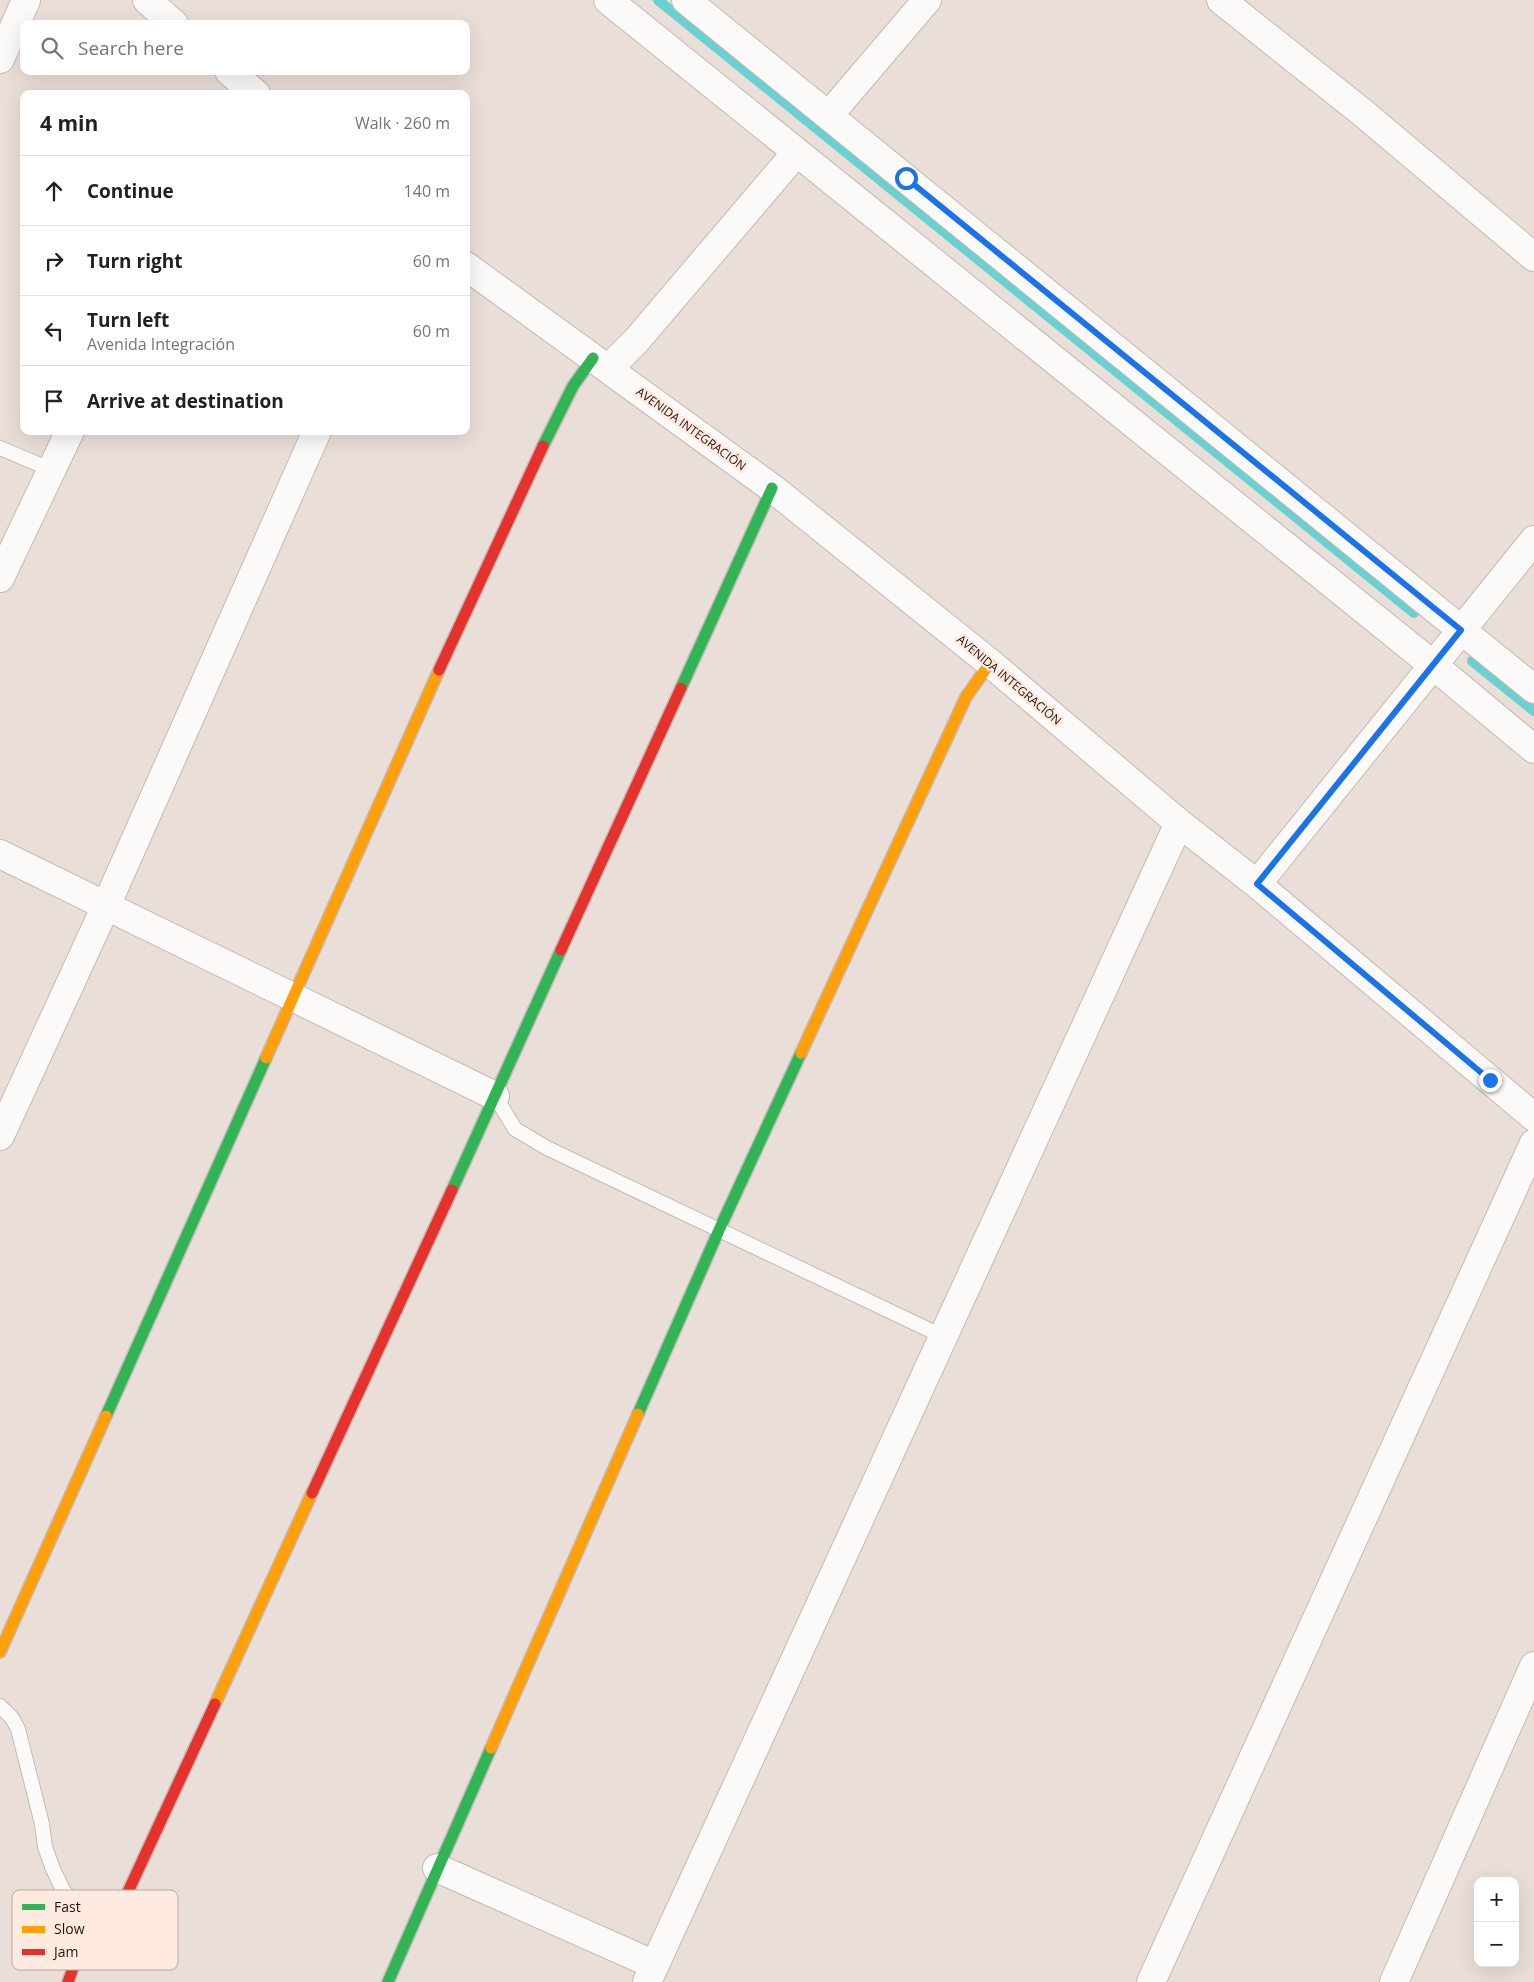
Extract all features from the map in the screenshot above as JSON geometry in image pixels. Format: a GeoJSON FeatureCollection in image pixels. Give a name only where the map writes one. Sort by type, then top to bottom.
{"type":"FeatureCollection","features":[{"type":"Feature","properties":{"kind":"street"},"geometry":{"type":"LineString","coordinates":[[0,59],[26,0]]}},
{"type":"Feature","properties":{"kind":"street"},"geometry":{"type":"LineString","coordinates":[[147,0],[170,20]]}},
{"type":"Feature","properties":{"kind":"street"},"geometry":{"type":"LineString","coordinates":[[608,0],[1433,665],[1534,749]]}},
{"type":"Feature","properties":{"kind":"street"},"geometry":{"type":"LineString","coordinates":[[686,0],[1534,690]]}},
{"type":"Feature","properties":{"kind":"street"},"geometry":{"type":"LineString","coordinates":[[829,115],[928,0]]}},
{"type":"Feature","properties":{"kind":"street"},"geometry":{"type":"LineString","coordinates":[[1236,5],[1534,257]]}},
{"type":"Feature","properties":{"kind":"street"},"geometry":{"type":"LineString","coordinates":[[0,1652],[459,626],[573,386],[601,364],[636,341],[796,152]]}},
{"type":"Feature","properties":{"kind":"street","name":"AVENIDA INTEGRACIÓN"},"geometry":{"type":"LineString","coordinates":[[470,269],[772,488],[990,663],[1179,823],[1257,884],[1534,1116]]}},
{"type":"Feature","properties":{"kind":"street"},"geometry":{"type":"LineString","coordinates":[[0,578],[68,435]]}},
{"type":"Feature","properties":{"kind":"street"},"geometry":{"type":"LineString","coordinates":[[0,1136],[105,908],[314,435]]}},
{"type":"Feature","properties":{"kind":"street"},"geometry":{"type":"LineString","coordinates":[[129,1890],[495,1096],[772,488]]}},
{"type":"Feature","properties":{"kind":"street"},"geometry":{"type":"LineString","coordinates":[[1257,884],[1534,540]]}},
{"type":"Feature","properties":{"kind":"street"},"geometry":{"type":"LineString","coordinates":[[388,1982],[720,1230],[966,697],[990,663]]}},
{"type":"Feature","properties":{"kind":"street"},"geometry":{"type":"LineString","coordinates":[[437,1868],[651,1974],[942,1336],[1179,823]]}},
{"type":"Feature","properties":{"kind":"street"},"geometry":{"type":"LineString","coordinates":[[0,854],[105,908],[292,996],[495,1096]]}},
{"type":"Feature","properties":{"kind":"street"},"geometry":{"type":"LineString","coordinates":[[1151,1982],[1534,1143]]}},
{"type":"Feature","properties":{"kind":"street"},"geometry":{"type":"LineString","coordinates":[[1394,1982],[1534,1666]]}},
{"type":"Feature","properties":{"kind":"street"},"geometry":{"type":"LineString","coordinates":[[68,1982],[72,1970]]}},
{"type":"Feature","properties":{"kind":"lane"},"geometry":{"type":"LineString","coordinates":[[0,448],[52,470]]}},
{"type":"Feature","properties":{"kind":"lane"},"geometry":{"type":"LineString","coordinates":[[495,1096],[515,1129],[531,1139],[942,1336]]}},
{"type":"Feature","properties":{"kind":"lane"},"geometry":{"type":"LineString","coordinates":[[0,1706],[12,1718],[18,1729],[53,1869],[63,1890]]}},
{"type":"Feature","properties":{"kind":"waterway"},"geometry":{"type":"LineString","coordinates":[[658,0],[1414,613]]}},
{"type":"Feature","properties":{"kind":"waterway"},"geometry":{"type":"LineString","coordinates":[[1472,661],[1534,711]]}},
{"type":"Feature","properties":{"kind":"traffic: fast"},"geometry":{"type":"LineString","coordinates":[[543,446],[573,386],[593,358]]}},
{"type":"Feature","properties":{"kind":"traffic: fast"},"geometry":{"type":"LineString","coordinates":[[681,688],[772,488]]}},
{"type":"Feature","properties":{"kind":"traffic: fast"},"geometry":{"type":"LineString","coordinates":[[452,1190],[561,950]]}},
{"type":"Feature","properties":{"kind":"traffic: fast"},"geometry":{"type":"LineString","coordinates":[[638,1414],[719,1230],[801,1053]]}},
{"type":"Feature","properties":{"kind":"traffic: fast"},"geometry":{"type":"LineString","coordinates":[[106,1416],[266,1058]]}},
{"type":"Feature","properties":{"kind":"traffic: fast"},"geometry":{"type":"LineString","coordinates":[[388,1982],[491,1748]]}},
{"type":"Feature","properties":{"kind":"traffic: slow"},"geometry":{"type":"LineString","coordinates":[[801,1053],[966,697],[990,663]]}},
{"type":"Feature","properties":{"kind":"traffic: slow"},"geometry":{"type":"LineString","coordinates":[[266,1058],[439,670]]}},
{"type":"Feature","properties":{"kind":"traffic: slow"},"geometry":{"type":"LineString","coordinates":[[491,1748],[638,1414]]}},
{"type":"Feature","properties":{"kind":"traffic: slow"},"geometry":{"type":"LineString","coordinates":[[0,1652],[106,1416]]}},
{"type":"Feature","properties":{"kind":"traffic: slow"},"geometry":{"type":"LineString","coordinates":[[215,1704],[312,1493]]}},
{"type":"Feature","properties":{"kind":"traffic: jam"},"geometry":{"type":"LineString","coordinates":[[439,670],[543,446]]}},
{"type":"Feature","properties":{"kind":"traffic: jam"},"geometry":{"type":"LineString","coordinates":[[561,950],[681,688]]}},
{"type":"Feature","properties":{"kind":"traffic: jam"},"geometry":{"type":"LineString","coordinates":[[312,1493],[452,1190]]}},
{"type":"Feature","properties":{"kind":"traffic: jam"},"geometry":{"type":"LineString","coordinates":[[129,1890],[215,1704]]}},
{"type":"Feature","properties":{"kind":"traffic: jam"},"geometry":{"type":"LineString","coordinates":[[68,1982],[72,1970]]}},
{"type":"Feature","properties":{"kind":"route"},"geometry":{"type":"LineString","coordinates":[[906,178],[1461,630],[1257,884],[1490,1080]]}}]}
